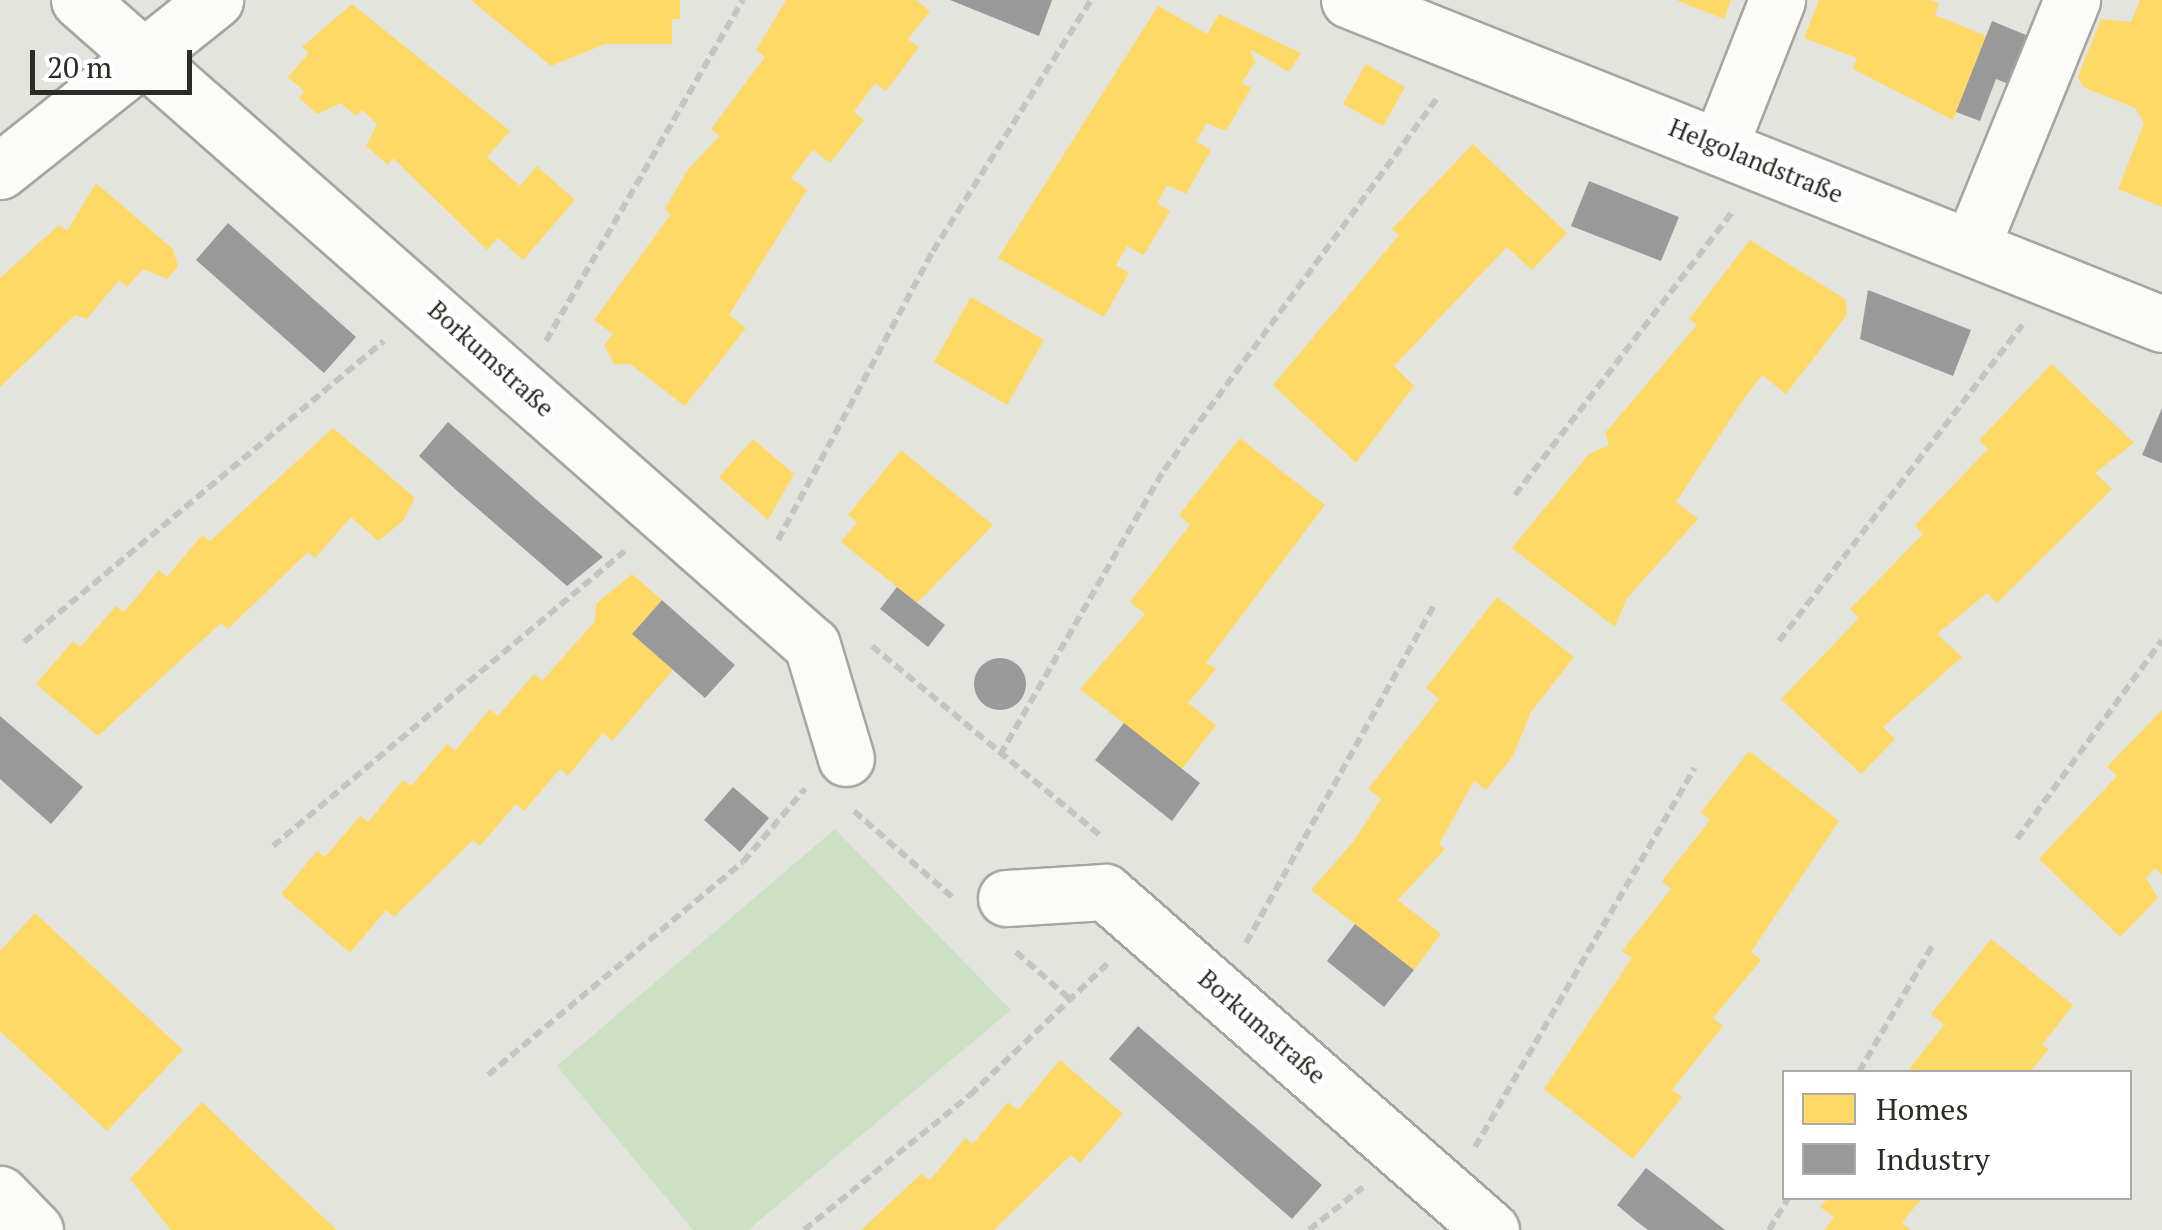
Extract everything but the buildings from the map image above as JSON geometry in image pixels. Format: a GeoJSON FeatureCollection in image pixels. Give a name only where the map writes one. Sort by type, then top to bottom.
{"type":"FeatureCollection","features":[{"type":"Feature","properties":{"kind":"street","name":"Borkumstraße"},"geometry":{"type":"LineString","coordinates":[[79,0],[812,644],[836,779]]}},
{"type":"Feature","properties":{"kind":"street"},"geometry":{"type":"LineString","coordinates":[[0,171],[215,0]]}},
{"type":"Feature","properties":{"kind":"street","name":"Helgolandstraße"},"geometry":{"type":"LineString","coordinates":[[1350,0],[1472,52],[2162,324]]}},
{"type":"Feature","properties":{"kind":"street"},"geometry":{"type":"LineString","coordinates":[[1744,156],[1777,0]]}},
{"type":"Feature","properties":{"kind":"street"},"geometry":{"type":"LineString","coordinates":[[1972,246],[2072,0]]}},
{"type":"Feature","properties":{"kind":"street","name":"Borkumstraße"},"geometry":{"type":"LineString","coordinates":[[994,918],[1105,892],[1144,927],[1233,970],[1448,1192],[1491,1230]]}},
{"type":"Feature","properties":{"kind":"path"},"geometry":{"type":"LineString","coordinates":[[521,386],[743,0]]}},
{"type":"Feature","properties":{"kind":"path"},"geometry":{"type":"LineString","coordinates":[[750,590],[934,251],[1091,0]]}},
{"type":"Feature","properties":{"kind":"path"},"geometry":{"type":"LineString","coordinates":[[1000,755],[1164,470],[1472,52]]}},
{"type":"Feature","properties":{"kind":"path"},"geometry":{"type":"LineString","coordinates":[[1515,495],[1744,156]]}},
{"type":"Feature","properties":{"kind":"path"},"geometry":{"type":"LineString","coordinates":[[1779,641],[2056,280]]}},
{"type":"Feature","properties":{"kind":"path"},"geometry":{"type":"LineString","coordinates":[[24,642],[429,304]]}},
{"type":"Feature","properties":{"kind":"path"},"geometry":{"type":"LineString","coordinates":[[273,846],[667,516]]}},
{"type":"Feature","properties":{"kind":"path"},"geometry":{"type":"LineString","coordinates":[[1233,970],[1435,603]]}},
{"type":"Feature","properties":{"kind":"path"},"geometry":{"type":"LineString","coordinates":[[856,632],[1106,840]]}},
{"type":"Feature","properties":{"kind":"path"},"geometry":{"type":"LineString","coordinates":[[2017,838],[2162,640]]}},
{"type":"Feature","properties":{"kind":"path"},"geometry":{"type":"LineString","coordinates":[[1448,1192],[1695,768]]}},
{"type":"Feature","properties":{"kind":"path"},"geometry":{"type":"LineString","coordinates":[[488,1076],[836,779],[994,918],[1071,1000]]}},
{"type":"Feature","properties":{"kind":"path"},"geometry":{"type":"LineString","coordinates":[[804,1230],[1071,1000],[1144,927]]}},
{"type":"Feature","properties":{"kind":"path"},"geometry":{"type":"LineString","coordinates":[[1228,936],[1233,970]]}},
{"type":"Feature","properties":{"kind":"path"},"geometry":{"type":"LineString","coordinates":[[1860,1070],[1932,946]]}},
{"type":"Feature","properties":{"kind":"path"},"geometry":{"type":"LineString","coordinates":[[1769,1230],[1787,1200]]}},
{"type":"Feature","properties":{"kind":"green space"},"geometry":{"type":"Polygon","coordinates":[[[835,829],[1011,1010],[748,1230],[693,1230],[557,1066],[835,829]]]}}]}
